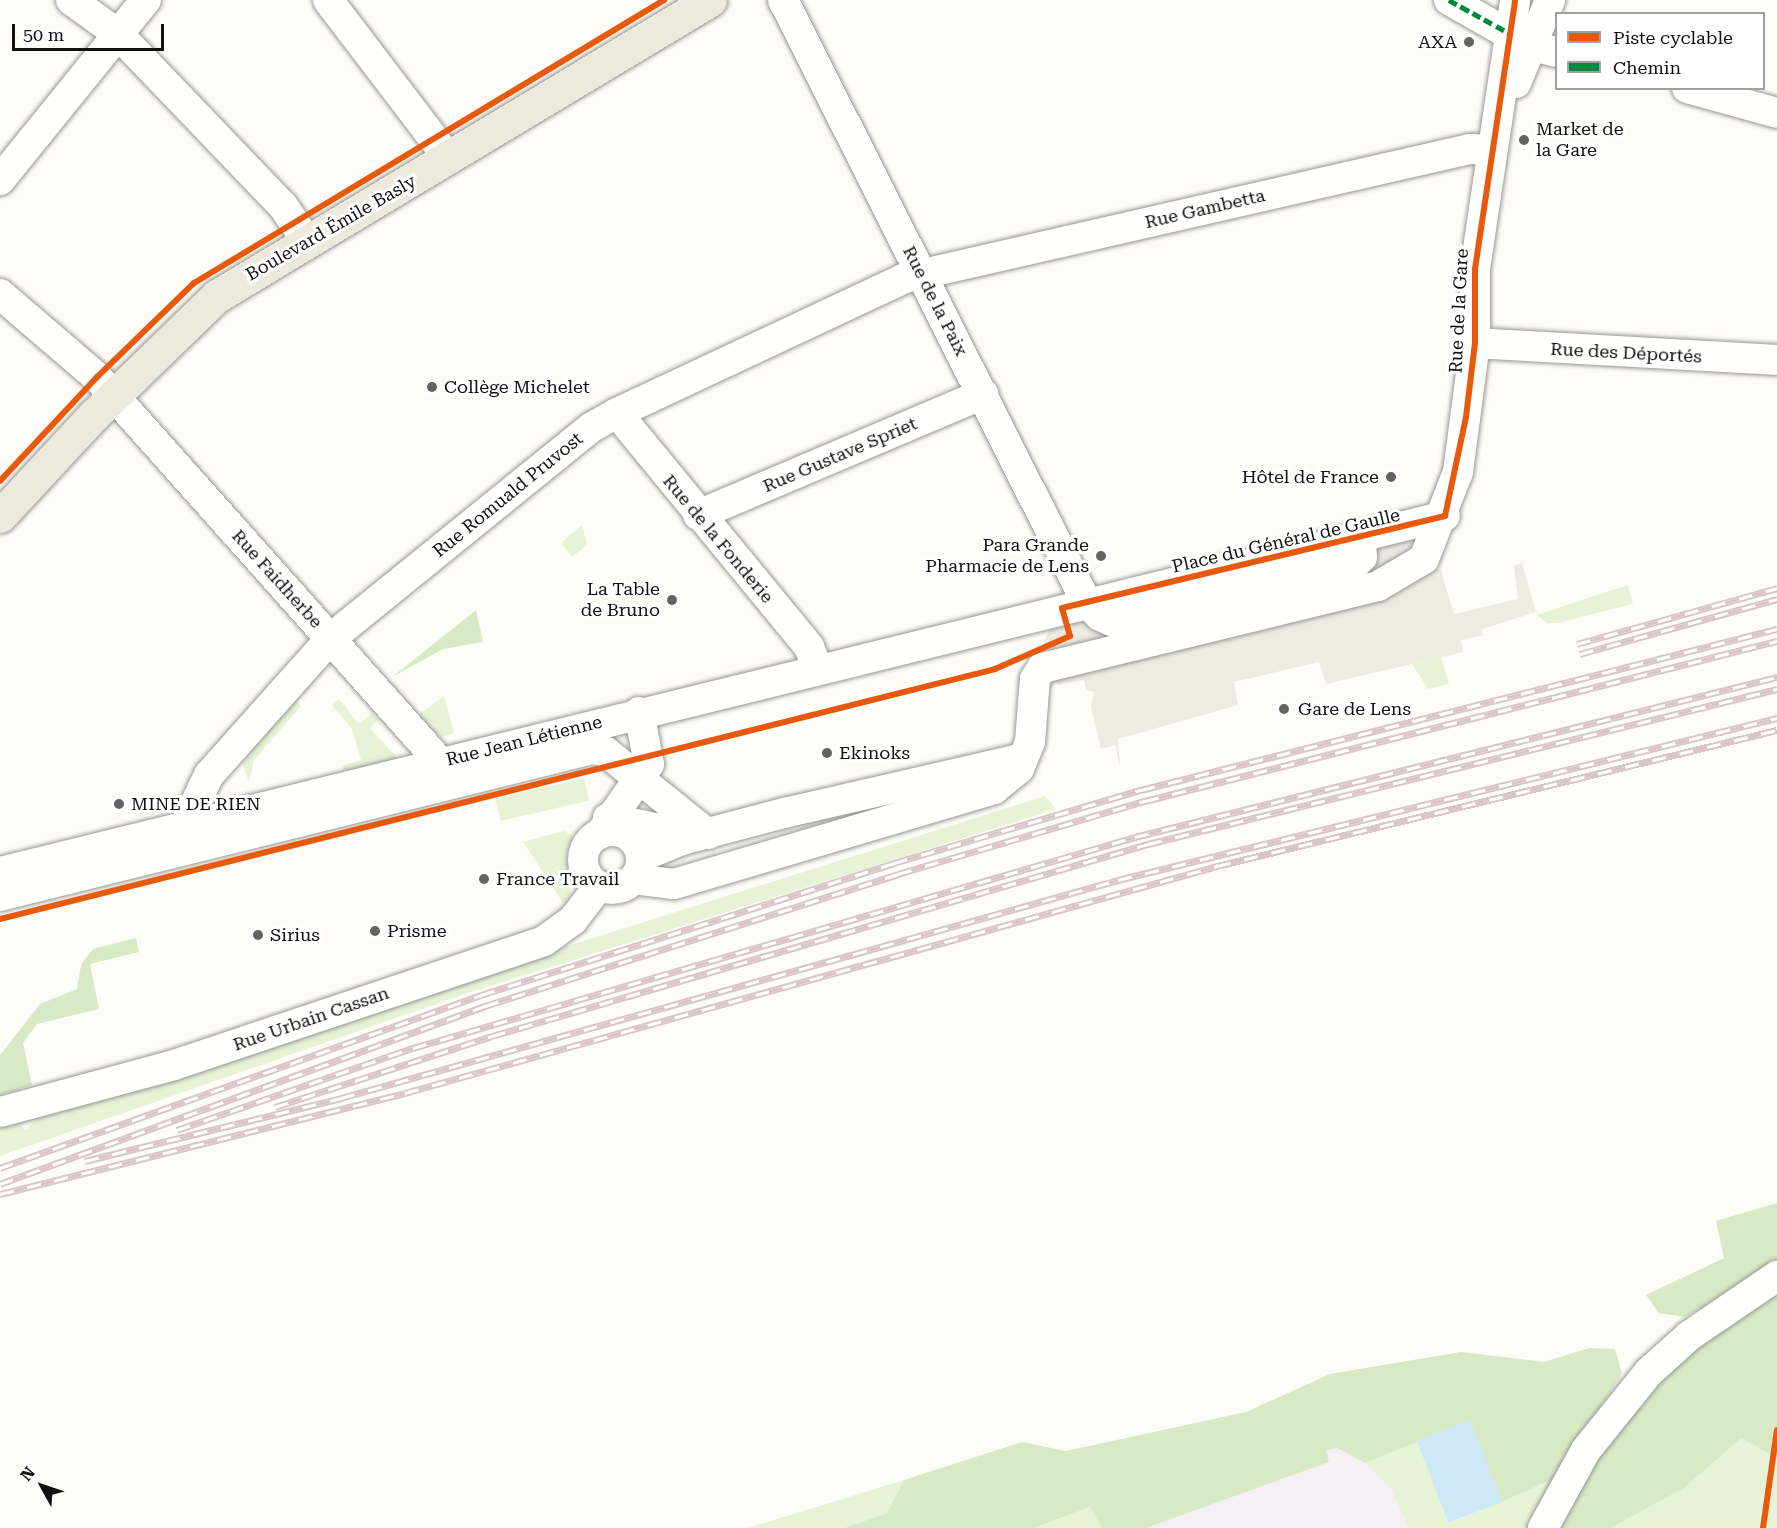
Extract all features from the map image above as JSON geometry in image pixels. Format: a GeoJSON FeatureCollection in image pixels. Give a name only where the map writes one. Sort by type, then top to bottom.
{"type":"FeatureCollection","features":[{"type":"Feature","properties":{"kind":"main road","name":"Boulevard Émile Basly"},"geometry":{"type":"LineString","coordinates":[[0,516],[114,396],[218,296],[710,0]]}},
{"type":"Feature","properties":{"kind":"street"},"geometry":{"type":"LineString","coordinates":[[71,0],[118,34],[283,206],[307,241]]}},
{"type":"Feature","properties":{"kind":"street"},"geometry":{"type":"LineString","coordinates":[[0,180],[146,0]]}},
{"type":"Feature","properties":{"kind":"street","name":"Rue de la Paix"},"geometry":{"type":"LineString","coordinates":[[783,0],[1087,603]]}},
{"type":"Feature","properties":{"kind":"street"},"geometry":{"type":"LineString","coordinates":[[1449,0],[1531,25],[1555,50]]}},
{"type":"Feature","properties":{"kind":"street","name":"Rue de la Gare"},"geometry":{"type":"LineString","coordinates":[[1440,527],[1458,472],[1475,343],[1475,269],[1490,150],[1531,25],[1515,0]]}},
{"type":"Feature","properties":{"kind":"street"},"geometry":{"type":"LineString","coordinates":[[335,2],[449,159]]}},
{"type":"Feature","properties":{"kind":"street"},"geometry":{"type":"LineString","coordinates":[[1475,343],[1516,79],[1531,25]]}},
{"type":"Feature","properties":{"kind":"street"},"geometry":{"type":"LineString","coordinates":[[1694,90],[1777,113]]}},
{"type":"Feature","properties":{"kind":"street","name":"Rue Gambetta"},"geometry":{"type":"LineString","coordinates":[[921,273],[1470,149],[1490,150]]}},
{"type":"Feature","properties":{"kind":"street","name":"Rue Romuald Pruvost"},"geometry":{"type":"LineString","coordinates":[[183,829],[209,775],[330,639],[592,427],[617,413],[921,273]]}},
{"type":"Feature","properties":{"kind":"street","name":"Rue Faidherbe"},"geometry":{"type":"LineString","coordinates":[[0,294],[114,396],[440,762]]}},
{"type":"Feature","properties":{"kind":"street","name":"Rue des Déportés"},"geometry":{"type":"LineString","coordinates":[[1475,343],[1777,360]]}},
{"type":"Feature","properties":{"kind":"street","name":"Rue Gustave Spriet"},"geometry":{"type":"LineString","coordinates":[[698,515],[983,394]]}},
{"type":"Feature","properties":{"kind":"street","name":"Rue de la Fonderie"},"geometry":{"type":"LineString","coordinates":[[617,413],[698,515],[809,647],[817,667]]}},
{"type":"Feature","properties":{"kind":"street"},"geometry":{"type":"LineString","coordinates":[[637,868],[674,884],[994,789],[1015,775],[1020,759],[1030,742],[1035,680],[1054,663],[1388,583],[1424,559],[1440,527]]}},
{"type":"Feature","properties":{"kind":"street","name":"Place du Général de Gaulle"},"geometry":{"type":"LineString","coordinates":[[1049,612],[1360,540],[1440,527]]}},
{"type":"Feature","properties":{"kind":"street","name":"Rue Jean Létienne"},"geometry":{"type":"LineString","coordinates":[[0,872],[183,829],[817,667],[1049,612]]}},
{"type":"Feature","properties":{"kind":"street"},"geometry":{"type":"LineString","coordinates":[[639,712],[650,756],[638,780],[604,826],[587,844],[583,859],[587,875],[599,886],[617,888],[637,868],[695,837],[1020,759]]}},
{"type":"Feature","properties":{"kind":"street"},"geometry":{"type":"LineString","coordinates":[[0,896],[593,749],[606,752],[638,780],[695,837]]}},
{"type":"Feature","properties":{"kind":"street"},"geometry":{"type":"LineString","coordinates":[[604,826],[628,836],[637,868]]}},
{"type":"Feature","properties":{"kind":"street"},"geometry":{"type":"LineString","coordinates":[[604,826],[664,830],[695,837]]}},
{"type":"Feature","properties":{"kind":"street","name":"Rue Urbain Cassan"},"geometry":{"type":"LineString","coordinates":[[0,1112],[174,1065],[544,941],[573,920],[599,886]]}},
{"type":"Feature","properties":{"kind":"street"},"geometry":{"type":"LineString","coordinates":[[1542,1528],[1586,1450],[1625,1398],[1669,1352],[1777,1276]]}},
{"type":"Feature","properties":{"kind":"shaded area"},"geometry":{"type":"Polygon","coordinates":[[[1414,538],[1398,591],[1440,568],[1454,614],[1518,599],[1514,566],[1522,563],[1536,612],[1482,629],[1483,635],[1461,640],[1463,652],[1326,684],[1319,662],[1234,682],[1238,705],[1118,739],[1120,766],[1115,745],[1101,749],[1091,707],[1094,692],[1086,690],[1084,680],[1058,685],[1039,655],[1052,622],[1075,617],[1088,625],[1414,538]]]}},
{"type":"Feature","properties":{"kind":"shaded area"},"geometry":{"type":"Polygon","coordinates":[[[1615,1349],[1628,1418],[1557,1528],[1034,1528],[1615,1349]]]}},
{"type":"Feature","properties":{"kind":"green space"},"geometry":{"type":"Polygon","coordinates":[[[582,525],[587,545],[572,557],[561,543],[582,525]]]}},
{"type":"Feature","properties":{"kind":"green space"},"geometry":{"type":"Polygon","coordinates":[[[1628,585],[1633,604],[1558,623],[1547,623],[1537,615],[1628,585]]]}},
{"type":"Feature","properties":{"kind":"green space"},"geometry":{"type":"Polygon","coordinates":[[[476,610],[483,642],[443,649],[392,677],[476,610]]]}},
{"type":"Feature","properties":{"kind":"green space"},"geometry":{"type":"Polygon","coordinates":[[[1441,657],[1449,684],[1428,689],[1412,664],[1441,657]]]}},
{"type":"Feature","properties":{"kind":"green space"},"geometry":{"type":"Polygon","coordinates":[[[444,696],[454,733],[440,737],[418,715],[444,696]]]}},
{"type":"Feature","properties":{"kind":"green space"},"geometry":{"type":"Polygon","coordinates":[[[339,699],[359,724],[372,713],[378,720],[370,728],[401,762],[345,776],[342,766],[361,760],[352,729],[332,705],[339,699]]]}},
{"type":"Feature","properties":{"kind":"green space"},"geometry":{"type":"Polygon","coordinates":[[[295,700],[301,706],[254,760],[249,782],[243,764],[248,755],[295,700]]]}},
{"type":"Feature","properties":{"kind":"green space"},"geometry":{"type":"Polygon","coordinates":[[[584,778],[589,800],[501,821],[495,798],[584,778]]]}},
{"type":"Feature","properties":{"kind":"green space"},"geometry":{"type":"Polygon","coordinates":[[[1045,796],[1056,809],[468,993],[0,1156],[0,1124],[14,1119],[26,1130],[43,1111],[1045,796]]]}},
{"type":"Feature","properties":{"kind":"green space"},"geometry":{"type":"Polygon","coordinates":[[[564,831],[573,836],[566,854],[571,891],[566,907],[523,842],[564,831]]]}},
{"type":"Feature","properties":{"kind":"green space"},"geometry":{"type":"Polygon","coordinates":[[[136,938],[139,952],[90,964],[99,1009],[37,1024],[23,1043],[32,1085],[0,1095],[0,1055],[40,1004],[77,989],[81,965],[93,949],[136,938]]]}},
{"type":"Feature","properties":{"kind":"green space"},"geometry":{"type":"Polygon","coordinates":[[[1777,1203],[1777,1265],[1685,1317],[1659,1313],[1646,1295],[1724,1258],[1716,1221],[1777,1203]]]}},
{"type":"Feature","properties":{"kind":"green space"},"geometry":{"type":"Polygon","coordinates":[[[1777,1296],[1777,1528],[1557,1528],[1777,1296]]]}},
{"type":"Feature","properties":{"kind":"green space"},"geometry":{"type":"Polygon","coordinates":[[[1777,1296],[1777,1458],[1741,1438],[1684,1488],[1610,1528],[1557,1528],[1584,1476],[1653,1386],[1694,1346],[1777,1296]]]}},
{"type":"Feature","properties":{"kind":"green space"},"geometry":{"type":"Polygon","coordinates":[[[1589,1348],[1615,1349],[1622,1373],[1555,1478],[1501,1502],[1470,1420],[1365,1463],[1337,1448],[1326,1450],[1329,1462],[1146,1528],[1102,1528],[1090,1507],[1034,1528],[844,1528],[887,1513],[904,1480],[1022,1442],[1066,1451],[1246,1412],[1330,1374],[1461,1352],[1544,1362],[1589,1348]]]}},
{"type":"Feature","properties":{"kind":"green space"},"geometry":{"type":"Polygon","coordinates":[[[1417,1441],[1450,1523],[1555,1478],[1528,1528],[1409,1528],[1390,1487],[1365,1463],[1417,1441]]]}},
{"type":"Feature","properties":{"kind":"green space"},"geometry":{"type":"Polygon","coordinates":[[[904,1480],[887,1513],[844,1528],[748,1528],[904,1480]]]}},
{"type":"Feature","properties":{"kind":"green space"},"geometry":{"type":"Polygon","coordinates":[[[1090,1507],[1102,1528],[1034,1528],[1090,1507]]]}},
{"type":"Feature","properties":{"kind":"water"},"geometry":{"type":"Polygon","coordinates":[[[1470,1420],[1502,1502],[1448,1523],[1417,1440],[1470,1420]]]}},
{"type":"Feature","properties":{"kind":"railway"},"geometry":{"type":"LineString","coordinates":[[1577,644],[1777,588]]}},
{"type":"Feature","properties":{"kind":"railway"},"geometry":{"type":"LineString","coordinates":[[1580,654],[1777,599]]}},
{"type":"Feature","properties":{"kind":"railway"},"geometry":{"type":"LineString","coordinates":[[0,1168],[481,995],[894,863],[1141,790],[1777,629]]}},
{"type":"Feature","properties":{"kind":"railway"},"geometry":{"type":"LineString","coordinates":[[0,1184],[485,1006],[898,874],[1145,801],[1777,641]]}},
{"type":"Feature","properties":{"kind":"railway"},"geometry":{"type":"LineString","coordinates":[[177,1130],[413,1048],[1135,837],[1777,677]]}},
{"type":"Feature","properties":{"kind":"railway"},"geometry":{"type":"LineString","coordinates":[[275,1107],[492,1036],[1148,844],[1777,689]]}},
{"type":"Feature","properties":{"kind":"railway"},"geometry":{"type":"LineString","coordinates":[[85,1161],[341,1098],[1118,880],[1777,718]]}},
{"type":"Feature","properties":{"kind":"railway"},"geometry":{"type":"LineString","coordinates":[[0,1194],[405,1093],[1217,866],[1777,730]]}},
{"type":"Feature","properties":{"kind":"marked path"},"geometry":{"type":"LineString","coordinates":[[1449,0],[1509,33]]}},
{"type":"Feature","properties":{"kind":"cycle path"},"geometry":{"type":"LineString","coordinates":[[0,481],[97,377],[194,283],[664,0]]}},
{"type":"Feature","properties":{"kind":"cycle path"},"geometry":{"type":"LineString","coordinates":[[0,919],[995,669],[1070,636],[1062,608],[1445,516],[1466,417],[1475,343],[1475,269],[1515,0]]}},
{"type":"Feature","properties":{"kind":"cycle path"},"geometry":{"type":"LineString","coordinates":[[1763,1528],[1777,1430]]}},
{"type":"Feature","properties":{"kind":"place","name":"AXA"},"geometry":{"type":"Point","coordinates":[1469,42]}},
{"type":"Feature","properties":{"kind":"place","name":"Market de la Gare"},"geometry":{"type":"Point","coordinates":[1524,140]}},
{"type":"Feature","properties":{"kind":"place","name":"Collège Michelet"},"geometry":{"type":"Point","coordinates":[432,387]}},
{"type":"Feature","properties":{"kind":"place","name":"Hôtel de France"},"geometry":{"type":"Point","coordinates":[1391,477]}},
{"type":"Feature","properties":{"kind":"place","name":"Para Grande Pharmacie de Lens"},"geometry":{"type":"Point","coordinates":[1101,556]}},
{"type":"Feature","properties":{"kind":"place","name":"La Table de Bruno"},"geometry":{"type":"Point","coordinates":[672,600]}},
{"type":"Feature","properties":{"kind":"place","name":"Gare de Lens"},"geometry":{"type":"Point","coordinates":[1284,709]}},
{"type":"Feature","properties":{"kind":"place","name":"Ekinoks"},"geometry":{"type":"Point","coordinates":[827,753]}},
{"type":"Feature","properties":{"kind":"place","name":"MINE DE RIEN"},"geometry":{"type":"Point","coordinates":[119,804]}},
{"type":"Feature","properties":{"kind":"place","name":"France Travail"},"geometry":{"type":"Point","coordinates":[484,879]}},
{"type":"Feature","properties":{"kind":"place","name":"Prisme"},"geometry":{"type":"Point","coordinates":[375,931]}},
{"type":"Feature","properties":{"kind":"place","name":"Sirius"},"geometry":{"type":"Point","coordinates":[258,935]}}]}
